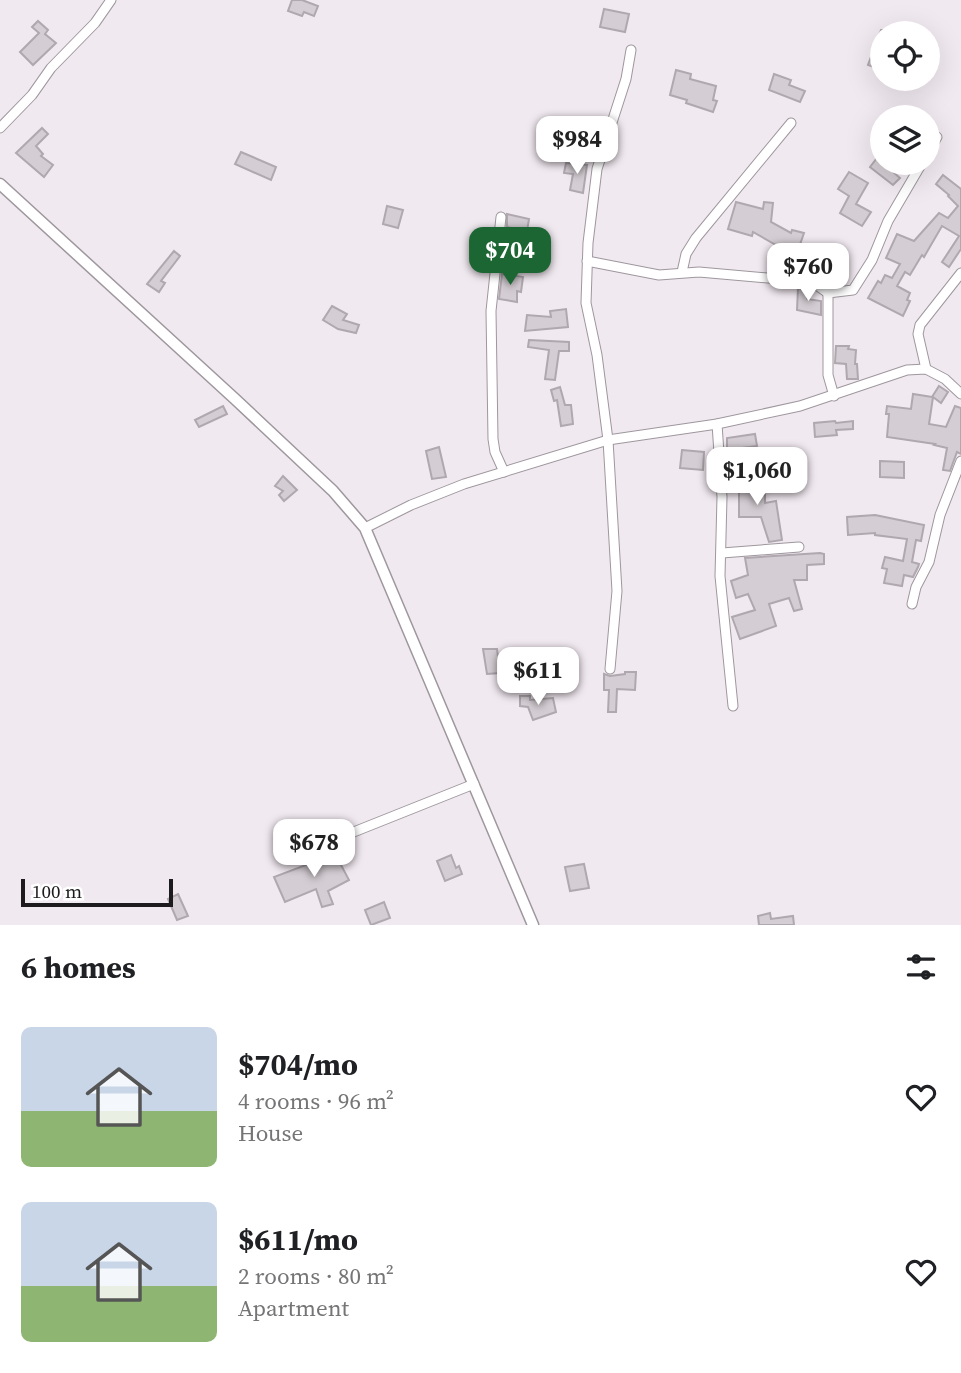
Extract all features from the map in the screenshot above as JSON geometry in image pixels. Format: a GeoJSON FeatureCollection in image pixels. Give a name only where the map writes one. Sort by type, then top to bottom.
{"type":"FeatureCollection","features":[{"type":"Feature","properties":{"kind":"street"},"geometry":{"type":"LineString","coordinates":[[0,128],[32,95],[51,68],[95,23],[111,0]]}},
{"type":"Feature","properties":{"kind":"street"},"geometry":{"type":"LineString","coordinates":[[610,669],[617,591],[608,440],[597,355],[586,303],[587,261],[591,198],[597,169],[626,79],[631,50]]}},
{"type":"Feature","properties":{"kind":"street"},"geometry":{"type":"LineString","coordinates":[[682,272],[686,254],[696,238],[791,123]]}},
{"type":"Feature","properties":{"kind":"street"},"geometry":{"type":"LineString","coordinates":[[587,261],[659,275],[682,272],[801,281],[815,284],[828,293],[853,290],[872,260],[888,221],[915,175]]}},
{"type":"Feature","properties":{"kind":"street"},"geometry":{"type":"LineString","coordinates":[[0,184],[235,399],[333,492],[365,528],[533,925]]}},
{"type":"Feature","properties":{"kind":"street"},"geometry":{"type":"LineString","coordinates":[[501,217],[491,311],[491,348],[495,452],[504,472]]}},
{"type":"Feature","properties":{"kind":"street"},"geometry":{"type":"LineString","coordinates":[[926,369],[918,334],[920,325],[961,273]]}},
{"type":"Feature","properties":{"kind":"street"},"geometry":{"type":"LineString","coordinates":[[828,293],[828,375],[834,396]]}},
{"type":"Feature","properties":{"kind":"street"},"geometry":{"type":"LineString","coordinates":[[365,528],[464,484],[608,440],[717,424],[834,396],[907,370],[926,369],[945,379],[961,394]]}},
{"type":"Feature","properties":{"kind":"street"},"geometry":{"type":"LineString","coordinates":[[717,424],[721,460],[720,576],[733,706]]}},
{"type":"Feature","properties":{"kind":"street"},"geometry":{"type":"LineString","coordinates":[[912,604],[916,587],[929,562],[940,514],[961,461]]}},
{"type":"Feature","properties":{"kind":"street"},"geometry":{"type":"LineString","coordinates":[[722,554],[799,547]]}},
{"type":"Feature","properties":{"kind":"street"},"geometry":{"type":"LineString","coordinates":[[316,847],[474,784]]}},
{"type":"Feature","properties":{"kind":"building"},"geometry":{"type":"Polygon","coordinates":[[[292,0],[302,0],[318,6],[314,16],[304,12],[302,16],[288,11],[292,0]]]}},
{"type":"Feature","properties":{"kind":"building"},"geometry":{"type":"Polygon","coordinates":[[[604,9],[629,14],[625,32],[600,27],[604,9]]]}},
{"type":"Feature","properties":{"kind":"building"},"geometry":{"type":"Polygon","coordinates":[[[38,21],[48,30],[45,34],[56,43],[33,65],[20,52],[39,33],[32,27],[38,21]]]}},
{"type":"Feature","properties":{"kind":"building"},"geometry":{"type":"Polygon","coordinates":[[[676,70],[691,74],[690,79],[716,86],[713,100],[717,101],[713,112],[670,95],[676,70]]]}},
{"type":"Feature","properties":{"kind":"building"},"geometry":{"type":"Polygon","coordinates":[[[774,74],[791,80],[789,85],[805,91],[800,102],[769,90],[774,74]]]}},
{"type":"Feature","properties":{"kind":"building"},"geometry":{"type":"Polygon","coordinates":[[[42,128],[48,134],[36,146],[43,154],[41,156],[53,165],[44,177],[16,153],[42,128]]]}},
{"type":"Feature","properties":{"kind":"building"},"geometry":{"type":"Polygon","coordinates":[[[241,152],[276,167],[271,180],[235,164],[241,152]]]}},
{"type":"Feature","properties":{"kind":"building"},"geometry":{"type":"Polygon","coordinates":[[[566,163],[587,165],[583,193],[570,190],[573,174],[564,173],[566,163]]]}},
{"type":"Feature","properties":{"kind":"building"},"geometry":{"type":"Polygon","coordinates":[[[849,172],[868,183],[856,204],[871,212],[862,226],[840,213],[849,196],[838,189],[849,172]]]}},
{"type":"Feature","properties":{"kind":"building"},"geometry":{"type":"Polygon","coordinates":[[[880,175],[897,175],[900,178],[893,185],[880,175]]]}},
{"type":"Feature","properties":{"kind":"building"},"geometry":{"type":"Polygon","coordinates":[[[943,175],[961,189],[961,249],[949,267],[942,262],[959,236],[942,226],[924,257],[922,255],[910,275],[905,272],[897,286],[910,293],[907,300],[910,301],[903,316],[868,298],[878,281],[881,283],[885,275],[892,278],[900,264],[886,258],[897,234],[914,241],[939,213],[948,218],[958,206],[936,184],[943,175]]]}},
{"type":"Feature","properties":{"kind":"building"},"geometry":{"type":"Polygon","coordinates":[[[736,202],[763,209],[764,202],[773,203],[771,222],[791,233],[792,230],[804,233],[796,256],[813,259],[810,276],[791,271],[786,273],[787,247],[776,245],[753,232],[752,236],[728,229],[736,202]]]}},
{"type":"Feature","properties":{"kind":"building"},"geometry":{"type":"Polygon","coordinates":[[[387,206],[403,210],[398,228],[383,224],[387,206]]]}},
{"type":"Feature","properties":{"kind":"building"},"geometry":{"type":"Polygon","coordinates":[[[507,214],[529,219],[527,231],[507,227],[507,214]]]}},
{"type":"Feature","properties":{"kind":"building"},"geometry":{"type":"Polygon","coordinates":[[[174,251],[180,256],[161,281],[165,283],[159,292],[147,284],[174,251]]]}},
{"type":"Feature","properties":{"kind":"building"},"geometry":{"type":"Polygon","coordinates":[[[502,274],[523,277],[521,292],[517,291],[517,302],[499,299],[502,274]]]}},
{"type":"Feature","properties":{"kind":"building"},"geometry":{"type":"Polygon","coordinates":[[[798,288],[808,290],[807,299],[821,301],[821,315],[797,310],[798,288]]]}},
{"type":"Feature","properties":{"kind":"building"},"geometry":{"type":"Polygon","coordinates":[[[332,306],[347,314],[343,320],[359,325],[356,333],[338,329],[323,320],[332,306]]]}},
{"type":"Feature","properties":{"kind":"building"},"geometry":{"type":"Polygon","coordinates":[[[566,309],[568,327],[525,331],[527,315],[551,317],[550,311],[566,309]]]}},
{"type":"Feature","properties":{"kind":"building"},"geometry":{"type":"Polygon","coordinates":[[[529,340],[569,342],[569,351],[559,351],[555,380],[545,379],[549,350],[528,347],[529,340]]]}},
{"type":"Feature","properties":{"kind":"building"},"geometry":{"type":"Polygon","coordinates":[[[836,346],[849,346],[848,349],[856,350],[858,379],[847,379],[846,364],[835,363],[836,346]]]}},
{"type":"Feature","properties":{"kind":"building"},"geometry":{"type":"Polygon","coordinates":[[[939,386],[948,392],[941,403],[933,397],[929,424],[946,427],[955,406],[961,408],[961,454],[957,452],[950,471],[943,470],[947,448],[887,437],[887,406],[911,409],[913,394],[932,397],[939,386]]]}},
{"type":"Feature","properties":{"kind":"building"},"geometry":{"type":"Polygon","coordinates":[[[560,387],[565,405],[571,405],[573,424],[561,426],[557,400],[554,401],[551,390],[560,387]]]}},
{"type":"Feature","properties":{"kind":"building"},"geometry":{"type":"Polygon","coordinates":[[[223,406],[227,414],[199,427],[195,420],[223,406]]]}},
{"type":"Feature","properties":{"kind":"building"},"geometry":{"type":"Polygon","coordinates":[[[853,421],[853,429],[836,430],[837,435],[815,437],[814,423],[853,421]]]}},
{"type":"Feature","properties":{"kind":"building"},"geometry":{"type":"Polygon","coordinates":[[[755,434],[757,446],[741,448],[742,459],[727,462],[727,438],[755,434]]]}},
{"type":"Feature","properties":{"kind":"building"},"geometry":{"type":"Polygon","coordinates":[[[439,447],[446,477],[432,479],[426,451],[439,447]]]}},
{"type":"Feature","properties":{"kind":"building"},"geometry":{"type":"Polygon","coordinates":[[[682,450],[704,452],[703,470],[680,468],[682,450]]]}},
{"type":"Feature","properties":{"kind":"building"},"geometry":{"type":"Polygon","coordinates":[[[880,461],[904,462],[904,478],[880,477],[880,461]]]}},
{"type":"Feature","properties":{"kind":"building"},"geometry":{"type":"Polygon","coordinates":[[[283,476],[297,490],[284,501],[279,495],[283,491],[275,486],[283,476]]]}},
{"type":"Feature","properties":{"kind":"building"},"geometry":{"type":"Polygon","coordinates":[[[755,477],[758,495],[765,495],[765,503],[776,501],[782,540],[769,542],[761,517],[739,517],[739,490],[730,492],[728,482],[755,477]]]}},
{"type":"Feature","properties":{"kind":"building"},"geometry":{"type":"Polygon","coordinates":[[[875,515],[924,525],[921,541],[916,540],[912,562],[919,564],[918,567],[913,577],[904,575],[902,586],[884,583],[887,569],[882,568],[885,557],[903,561],[907,539],[875,533],[848,535],[847,517],[875,515]]]}},
{"type":"Feature","properties":{"kind":"building"},"geometry":{"type":"Polygon","coordinates":[[[824,554],[824,564],[807,565],[807,580],[794,580],[802,609],[794,611],[789,598],[769,604],[776,626],[740,639],[732,617],[755,610],[748,594],[736,598],[731,581],[748,575],[745,558],[824,554]]]}},
{"type":"Feature","properties":{"kind":"building"},"geometry":{"type":"Polygon","coordinates":[[[483,649],[497,649],[500,673],[487,674],[483,649]]]}},
{"type":"Feature","properties":{"kind":"building"},"geometry":{"type":"Polygon","coordinates":[[[636,672],[635,690],[617,689],[616,712],[608,712],[609,690],[604,690],[604,674],[610,676],[636,672]]]}},
{"type":"Feature","properties":{"kind":"building"},"geometry":{"type":"Polygon","coordinates":[[[520,696],[530,696],[530,700],[553,698],[556,712],[533,720],[528,707],[520,706],[520,696]]]}},
{"type":"Feature","properties":{"kind":"building"},"geometry":{"type":"Polygon","coordinates":[[[332,848],[349,880],[328,891],[333,904],[322,907],[316,889],[285,902],[274,877],[322,859],[319,853],[332,848]]]}},
{"type":"Feature","properties":{"kind":"building"},"geometry":{"type":"Polygon","coordinates":[[[451,855],[456,868],[459,866],[462,874],[445,881],[437,861],[451,855]]]}},
{"type":"Feature","properties":{"kind":"building"},"geometry":{"type":"Polygon","coordinates":[[[584,864],[589,888],[570,891],[565,867],[584,864]]]}},
{"type":"Feature","properties":{"kind":"building"},"geometry":{"type":"Polygon","coordinates":[[[178,894],[188,916],[177,920],[168,899],[178,894]]]}},
{"type":"Feature","properties":{"kind":"building"},"geometry":{"type":"Polygon","coordinates":[[[384,902],[390,918],[371,925],[365,910],[384,902]]]}},
{"type":"Feature","properties":{"kind":"building"},"geometry":{"type":"Polygon","coordinates":[[[770,913],[771,919],[793,916],[794,925],[759,925],[758,916],[770,913]]]}}]}
